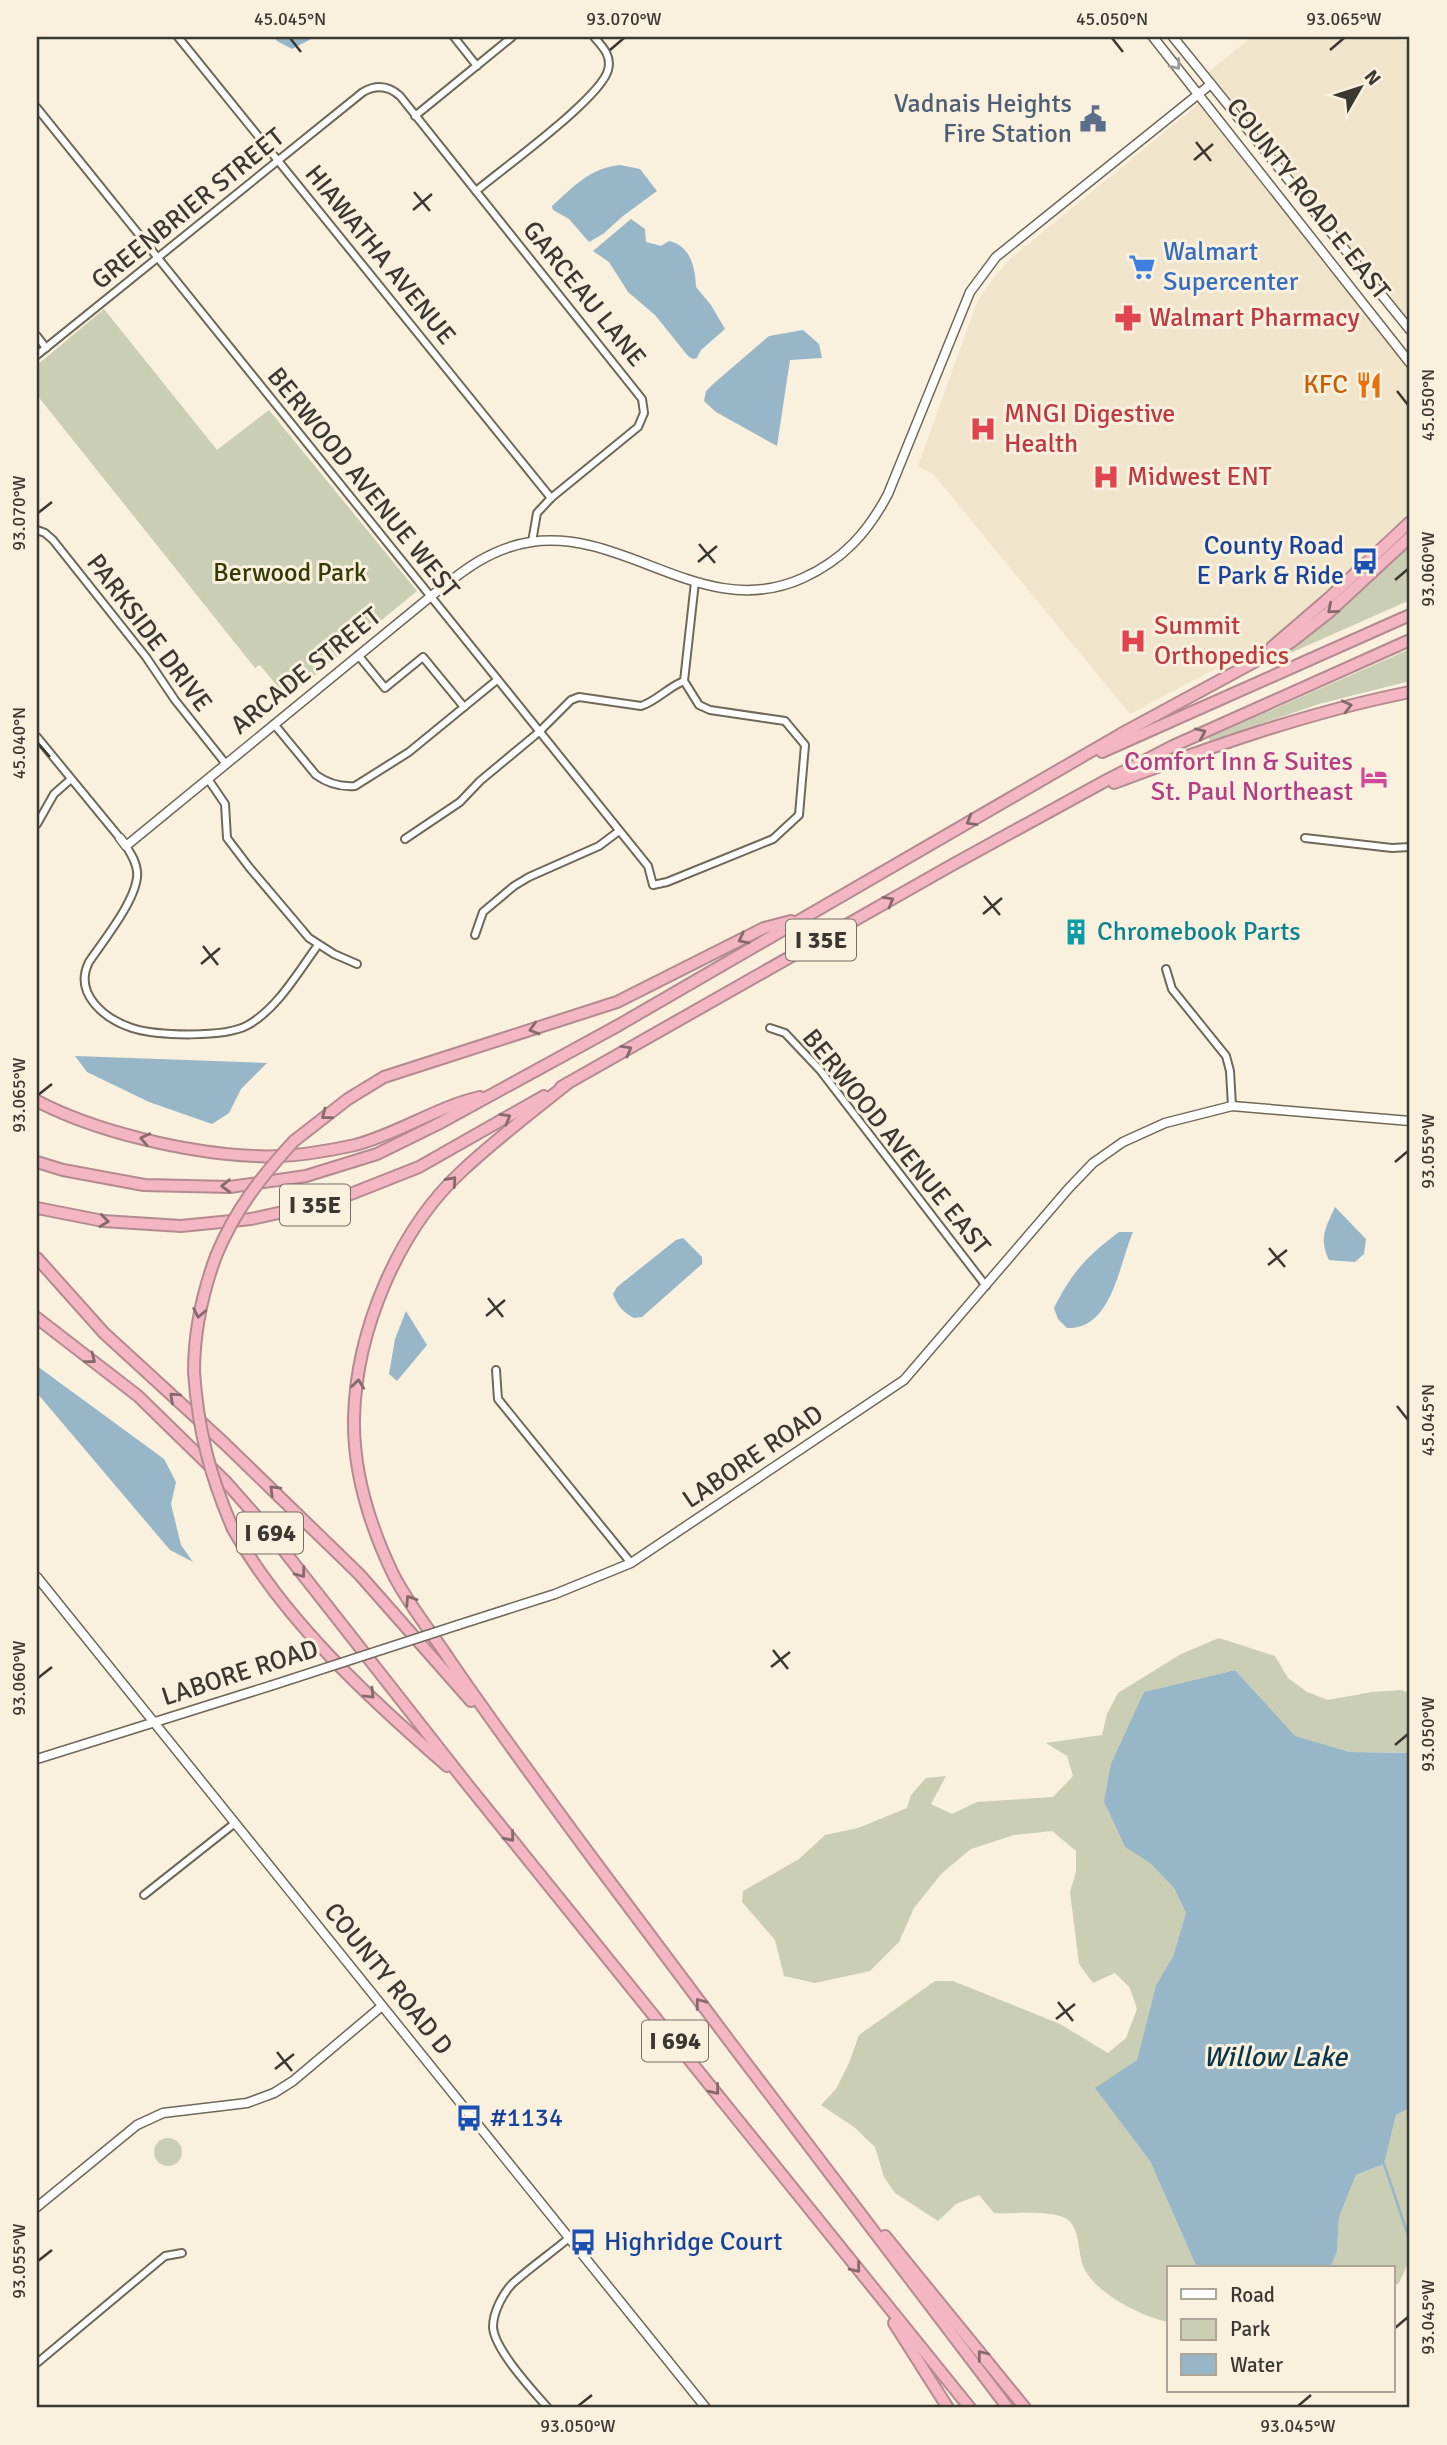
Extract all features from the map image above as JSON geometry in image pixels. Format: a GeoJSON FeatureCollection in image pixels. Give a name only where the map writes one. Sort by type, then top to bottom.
{"type":"FeatureCollection","features":[{"type":"Feature","properties":{"kind":"highway"},"geometry":{"type":"LineString","coordinates":[[1258,660],[1410,522]]}},
{"type":"Feature","properties":{"kind":"highway"},"geometry":{"type":"LineString","coordinates":[[1030,787],[1121,734],[1291,642],[1328,613],[1410,537]]}},
{"type":"Feature","properties":{"kind":"highway","name":"I 35E"},"geometry":{"type":"LineString","coordinates":[[37,1163],[144,1185],[230,1187],[306,1176],[377,1154],[439,1124],[619,1025],[1030,787],[1140,734],[1410,615]]}},
{"type":"Feature","properties":{"kind":"highway","name":"I 35E"},"geometry":{"type":"LineString","coordinates":[[37,1209],[103,1221],[181,1226],[251,1219],[333,1201],[419,1167],[1075,798],[1173,746],[1410,640]]}},
{"type":"Feature","properties":{"kind":"highway"},"geometry":{"type":"LineString","coordinates":[[1075,798],[1225,743],[1335,709],[1410,692]]}},
{"type":"Feature","properties":{"kind":"highway"},"geometry":{"type":"LineString","coordinates":[[467,1784],[402,1727],[306,1628],[247,1554],[233,1530],[216,1490],[202,1443],[194,1372],[197,1320],[216,1256],[243,1202],[294,1141],[348,1098],[384,1077],[617,1002],[764,928],[807,916]]}},
{"type":"Feature","properties":{"kind":"highway"},"geometry":{"type":"LineString","coordinates":[[503,1738],[394,1576],[374,1528],[359,1481],[354,1418],[360,1364],[375,1307],[400,1251],[432,1204],[460,1173],[568,1083]]}},
{"type":"Feature","properties":{"kind":"highway"},"geometry":{"type":"LineString","coordinates":[[37,1101],[51,1109],[125,1135],[203,1151],[255,1156],[302,1153],[356,1144],[467,1100],[496,1093]]}},
{"type":"Feature","properties":{"kind":"highway","name":"I 694"},"geometry":{"type":"LineString","coordinates":[[37,1258],[104,1333],[215,1434],[359,1574],[503,1738],[785,2116],[1008,2408]]}},
{"type":"Feature","properties":{"kind":"highway","name":"I 694"},"geometry":{"type":"LineString","coordinates":[[37,1318],[138,1396],[225,1481],[263,1524],[467,1784],[970,2408]]}},
{"type":"Feature","properties":{"kind":"highway"},"geometry":{"type":"LineString","coordinates":[[785,2116],[1025,2408]]}},
{"type":"Feature","properties":{"kind":"highway"},"geometry":{"type":"LineString","coordinates":[[881,2299],[903,2339],[948,2408]]}},
{"type":"Feature","properties":{"kind":"street","name":"HIAWATHA AVENUE"},"geometry":{"type":"LineString","coordinates":[[178,37],[551,498]]}},
{"type":"Feature","properties":{"kind":"street"},"geometry":{"type":"LineString","coordinates":[[454,37],[477,66]]}},
{"type":"Feature","properties":{"kind":"street"},"geometry":{"type":"LineString","coordinates":[[415,116],[512,37]]}},
{"type":"Feature","properties":{"kind":"street"},"geometry":{"type":"LineString","coordinates":[[476,191],[582,105],[605,78],[608,56],[594,37]]}},
{"type":"Feature","properties":{"kind":"street","name":"COUNTY ROAD E EAST"},"geometry":{"type":"LineString","coordinates":[[1153,37],[1410,363]]}},
{"type":"Feature","properties":{"kind":"street","name":"COUNTY ROAD E EAST"},"geometry":{"type":"LineString","coordinates":[[1173,37],[1410,330]]}},
{"type":"Feature","properties":{"kind":"street","name":"ARCADE STREET"},"geometry":{"type":"LineString","coordinates":[[126,846],[471,564],[500,550],[533,542],[567,542],[599,549],[718,589],[742,591],[766,589],[794,582],[837,559],[859,540],[875,519],[888,494],[971,292],[996,257],[1211,84]]}},
{"type":"Feature","properties":{"kind":"street","name":"GARCEAU LANE"},"geometry":{"type":"LineString","coordinates":[[363,92],[376,87],[389,88],[400,96],[639,394],[644,406],[642,420],[634,431],[551,498],[537,513],[533,526],[533,542]]}},
{"type":"Feature","properties":{"kind":"street","name":"GREENBRIER STREET"},"geometry":{"type":"LineString","coordinates":[[37,355],[363,92]]}},
{"type":"Feature","properties":{"kind":"street","name":"BERWOOD AVENUE WEST"},"geometry":{"type":"LineString","coordinates":[[37,108],[648,866],[653,885],[667,882],[773,839],[799,815],[805,745],[785,721],[710,710],[699,705],[684,681]]}},
{"type":"Feature","properties":{"kind":"street"},"geometry":{"type":"LineString","coordinates":[[37,336],[46,348]]}},
{"type":"Feature","properties":{"kind":"street","name":"PARKSIDE DRIVE"},"geometry":{"type":"LineString","coordinates":[[37,530],[49,536],[60,549],[226,764]]}},
{"type":"Feature","properties":{"kind":"street"},"geometry":{"type":"LineString","coordinates":[[405,839],[460,802],[571,700],[579,697],[641,706],[684,681],[695,582]]}},
{"type":"Feature","properties":{"kind":"street"},"geometry":{"type":"LineString","coordinates":[[358,655],[385,688],[424,657],[464,707]]}},
{"type":"Feature","properties":{"kind":"street"},"geometry":{"type":"LineString","coordinates":[[274,724],[316,775],[345,787],[355,786],[409,752],[497,680]]}},
{"type":"Feature","properties":{"kind":"street"},"geometry":{"type":"LineString","coordinates":[[37,737],[120,838],[136,864],[138,873],[135,889],[89,962],[84,976],[86,991],[99,1009],[120,1023],[153,1032],[216,1034],[238,1030],[258,1018],[277,1000],[318,945]]}},
{"type":"Feature","properties":{"kind":"street"},"geometry":{"type":"LineString","coordinates":[[37,824],[54,794],[71,779]]}},
{"type":"Feature","properties":{"kind":"street"},"geometry":{"type":"LineString","coordinates":[[208,779],[225,804],[226,831],[231,845],[299,930],[318,945],[357,964]]}},
{"type":"Feature","properties":{"kind":"street"},"geometry":{"type":"LineString","coordinates":[[475,934],[483,912],[514,886],[599,846],[619,831]]}},
{"type":"Feature","properties":{"kind":"street"},"geometry":{"type":"LineString","coordinates":[[1305,838],[1392,848],[1410,846]]}},
{"type":"Feature","properties":{"kind":"street"},"geometry":{"type":"LineString","coordinates":[[1166,969],[1172,989],[1226,1056],[1230,1071],[1232,1106]]}},
{"type":"Feature","properties":{"kind":"street","name":"BERWOOD AVENUE EAST"},"geometry":{"type":"LineString","coordinates":[[771,1028],[785,1033],[820,1070],[986,1286]]}},
{"type":"Feature","properties":{"kind":"street","name":"LABORE ROAD"},"geometry":{"type":"LineString","coordinates":[[37,1759],[555,1594],[631,1563],[904,1380],[1093,1163],[1123,1142],[1165,1123],[1232,1106],[1410,1121]]}},
{"type":"Feature","properties":{"kind":"street"},"geometry":{"type":"LineString","coordinates":[[496,1370],[498,1399],[631,1563]]}},
{"type":"Feature","properties":{"kind":"street","name":"COUNTY ROAD D"},"geometry":{"type":"LineString","coordinates":[[37,1577],[706,2408]]}},
{"type":"Feature","properties":{"kind":"street"},"geometry":{"type":"LineString","coordinates":[[144,1895],[235,1823]]}},
{"type":"Feature","properties":{"kind":"street"},"geometry":{"type":"LineString","coordinates":[[37,2207],[126,2133],[150,2118],[178,2109],[247,2103],[274,2093],[293,2081],[382,2006]]}},
{"type":"Feature","properties":{"kind":"street"},"geometry":{"type":"LineString","coordinates":[[548,2408],[500,2348],[493,2328],[500,2301],[512,2285],[569,2238]]}},
{"type":"Feature","properties":{"kind":"street"},"geometry":{"type":"LineString","coordinates":[[37,2363],[165,2256],[182,2253]]}},
{"type":"Feature","properties":{"kind":"shaded area"},"geometry":{"type":"Polygon","coordinates":[[[1252,37],[1378,37],[1410,41],[1410,324],[1207,73],[1252,37]]]}},
{"type":"Feature","properties":{"kind":"shaded area"},"geometry":{"type":"Polygon","coordinates":[[[1207,97],[1410,371],[1410,515],[1287,631],[1130,714],[934,475],[918,466],[977,302],[993,279],[1009,260],[1207,97]]]}},
{"type":"Feature","properties":{"kind":"green space","name":"Berwood Park"},"geometry":{"type":"Polygon","coordinates":[[[104,309],[217,450],[269,410],[417,591],[287,698],[260,665],[255,668],[37,395],[37,365],[104,309]]]}},
{"type":"Feature","properties":{"kind":"green space"},"geometry":{"type":"Polygon","coordinates":[[[1410,547],[1410,600],[1258,665],[1325,619],[1410,547]]]}},
{"type":"Feature","properties":{"kind":"green space"},"geometry":{"type":"Polygon","coordinates":[[[1410,649],[1410,681],[1319,704],[1211,741],[1208,738],[1410,649]]]}},
{"type":"Feature","properties":{"kind":"green space"},"geometry":{"type":"Polygon","coordinates":[[[1219,1638],[1275,1656],[1288,1678],[1307,1692],[1328,1700],[1402,1690],[1410,1694],[1410,1753],[1350,1752],[1294,1736],[1235,1670],[1144,1692],[1104,1802],[1125,1847],[1151,1864],[1174,1888],[1186,1913],[1173,1956],[1156,1985],[1137,2060],[1096,2088],[1150,2161],[1196,2266],[1167,2266],[1167,2322],[1120,2302],[1089,2277],[1082,2262],[1074,2227],[1065,2218],[1040,2213],[994,2213],[979,2195],[956,2204],[938,2221],[895,2193],[884,2177],[875,2147],[854,2127],[821,2105],[836,2089],[859,2035],[935,1981],[953,1981],[1060,2024],[1108,2053],[1126,2038],[1137,2009],[1130,1988],[1115,1973],[1093,1983],[1079,1964],[1070,1892],[1076,1872],[1076,1851],[1052,1831],[1014,1835],[971,1849],[942,1873],[914,1908],[899,1942],[870,1971],[815,1983],[784,1976],[775,1940],[742,1902],[743,1891],[799,1859],[825,1835],[858,1828],[907,1808],[911,1795],[926,1778],[946,1776],[931,1804],[952,1814],[977,1802],[1053,1797],[1073,1776],[1067,1756],[1046,1743],[1102,1735],[1107,1714],[1118,1693],[1181,1654],[1219,1638]]]}},
{"type":"Feature","properties":{"kind":"green space"},"geometry":{"type":"Polygon","coordinates":[[[1410,2108],[1410,2259],[1399,2283],[1394,2286],[1394,2266],[1331,2266],[1337,2252],[1339,2217],[1356,2175],[1384,2164],[1396,2115],[1410,2108]]]}},
{"type":"Feature","properties":{"kind":"green space"},"geometry":{"type":"Polygon","coordinates":[[[168,2138],[178,2142],[182,2152],[178,2162],[168,2166],[158,2162],[154,2152],[158,2142],[168,2138]]]}},
{"type":"Feature","properties":{"kind":"water"},"geometry":{"type":"Polygon","coordinates":[[[274,37],[315,37],[292,49],[274,37]]]}},
{"type":"Feature","properties":{"kind":"water"},"geometry":{"type":"Polygon","coordinates":[[[620,165],[640,169],[657,191],[589,242],[569,219],[553,210],[552,206],[591,174],[620,165]]]}},
{"type":"Feature","properties":{"kind":"water"},"geometry":{"type":"Polygon","coordinates":[[[631,219],[645,229],[646,242],[661,246],[669,241],[687,252],[693,265],[696,287],[711,305],[725,329],[701,350],[697,358],[688,356],[655,315],[628,292],[609,262],[593,251],[631,219]]]}},
{"type":"Feature","properties":{"kind":"water"},"geometry":{"type":"Polygon","coordinates":[[[803,330],[819,344],[822,358],[790,360],[777,446],[716,412],[704,401],[706,391],[712,385],[769,336],[803,330]]]}},
{"type":"Feature","properties":{"kind":"water"},"geometry":{"type":"Polygon","coordinates":[[[75,1056],[267,1063],[241,1089],[229,1113],[212,1124],[149,1102],[87,1072],[75,1056]]]}},
{"type":"Feature","properties":{"kind":"water"},"geometry":{"type":"Polygon","coordinates":[[[1335,1207],[1366,1239],[1364,1254],[1355,1262],[1329,1260],[1326,1252],[1324,1233],[1335,1207]]]}},
{"type":"Feature","properties":{"kind":"water"},"geometry":{"type":"Polygon","coordinates":[[[1119,1232],[1133,1232],[1112,1293],[1094,1318],[1082,1326],[1067,1328],[1058,1319],[1054,1308],[1061,1295],[1081,1266],[1119,1232]]]}},
{"type":"Feature","properties":{"kind":"water"},"geometry":{"type":"Polygon","coordinates":[[[683,1238],[702,1257],[702,1264],[642,1317],[634,1318],[627,1314],[613,1294],[617,1287],[676,1240],[683,1238]]]}},
{"type":"Feature","properties":{"kind":"water"},"geometry":{"type":"Polygon","coordinates":[[[406,1311],[427,1345],[397,1381],[389,1374],[395,1339],[406,1311]]]}},
{"type":"Feature","properties":{"kind":"water"},"geometry":{"type":"Polygon","coordinates":[[[37,1366],[164,1459],[176,1482],[171,1504],[181,1545],[193,1562],[170,1550],[37,1393],[37,1366]]]}},
{"type":"Feature","properties":{"kind":"water","name":"Willow Lake"},"geometry":{"type":"Polygon","coordinates":[[[1235,1670],[1295,1736],[1350,1752],[1410,1753],[1410,2108],[1396,2115],[1384,2164],[1356,2175],[1339,2217],[1337,2252],[1331,2266],[1196,2266],[1150,2161],[1095,2088],[1137,2060],[1156,1985],[1173,1956],[1186,1913],[1174,1888],[1151,1864],[1125,1847],[1104,1802],[1111,1764],[1144,1692],[1235,1670]]]}},
{"type":"Feature","properties":{"kind":"waterway"},"geometry":{"type":"LineString","coordinates":[[1384,2164],[1410,2241]]}},
{"type":"Feature","properties":{"kind":"place","name":"Vadnais Heights Fire Station"},"geometry":{"type":"Point","coordinates":[1093,119]}},
{"type":"Feature","properties":{"kind":"place","name":"Walmart Supercenter"},"geometry":{"type":"Point","coordinates":[1142,267]}},
{"type":"Feature","properties":{"kind":"place","name":"Walmart Pharmacy"},"geometry":{"type":"Point","coordinates":[1128,318]}},
{"type":"Feature","properties":{"kind":"place","name":"KFC"},"geometry":{"type":"Point","coordinates":[1369,385]}},
{"type":"Feature","properties":{"kind":"place","name":"MNGI Digestive Health"},"geometry":{"type":"Point","coordinates":[983,429]}},
{"type":"Feature","properties":{"kind":"place","name":"Midwest ENT"},"geometry":{"type":"Point","coordinates":[1106,477]}},
{"type":"Feature","properties":{"kind":"place","name":"County Road E Park & Ride"},"geometry":{"type":"Point","coordinates":[1365,561]}},
{"type":"Feature","properties":{"kind":"place","name":"Summit Orthopedics"},"geometry":{"type":"Point","coordinates":[1133,641]}},
{"type":"Feature","properties":{"kind":"place","name":"Comfort Inn & Suites St. Paul Northeast"},"geometry":{"type":"Point","coordinates":[1374,777]}},
{"type":"Feature","properties":{"kind":"place","name":"Chromebook Parts"},"geometry":{"type":"Point","coordinates":[1076,932]}},
{"type":"Feature","properties":{"kind":"place","name":"#1134"},"geometry":{"type":"Point","coordinates":[469,2118]}},
{"type":"Feature","properties":{"kind":"place","name":"Highridge Court"},"geometry":{"type":"Point","coordinates":[583,2242]}}]}
